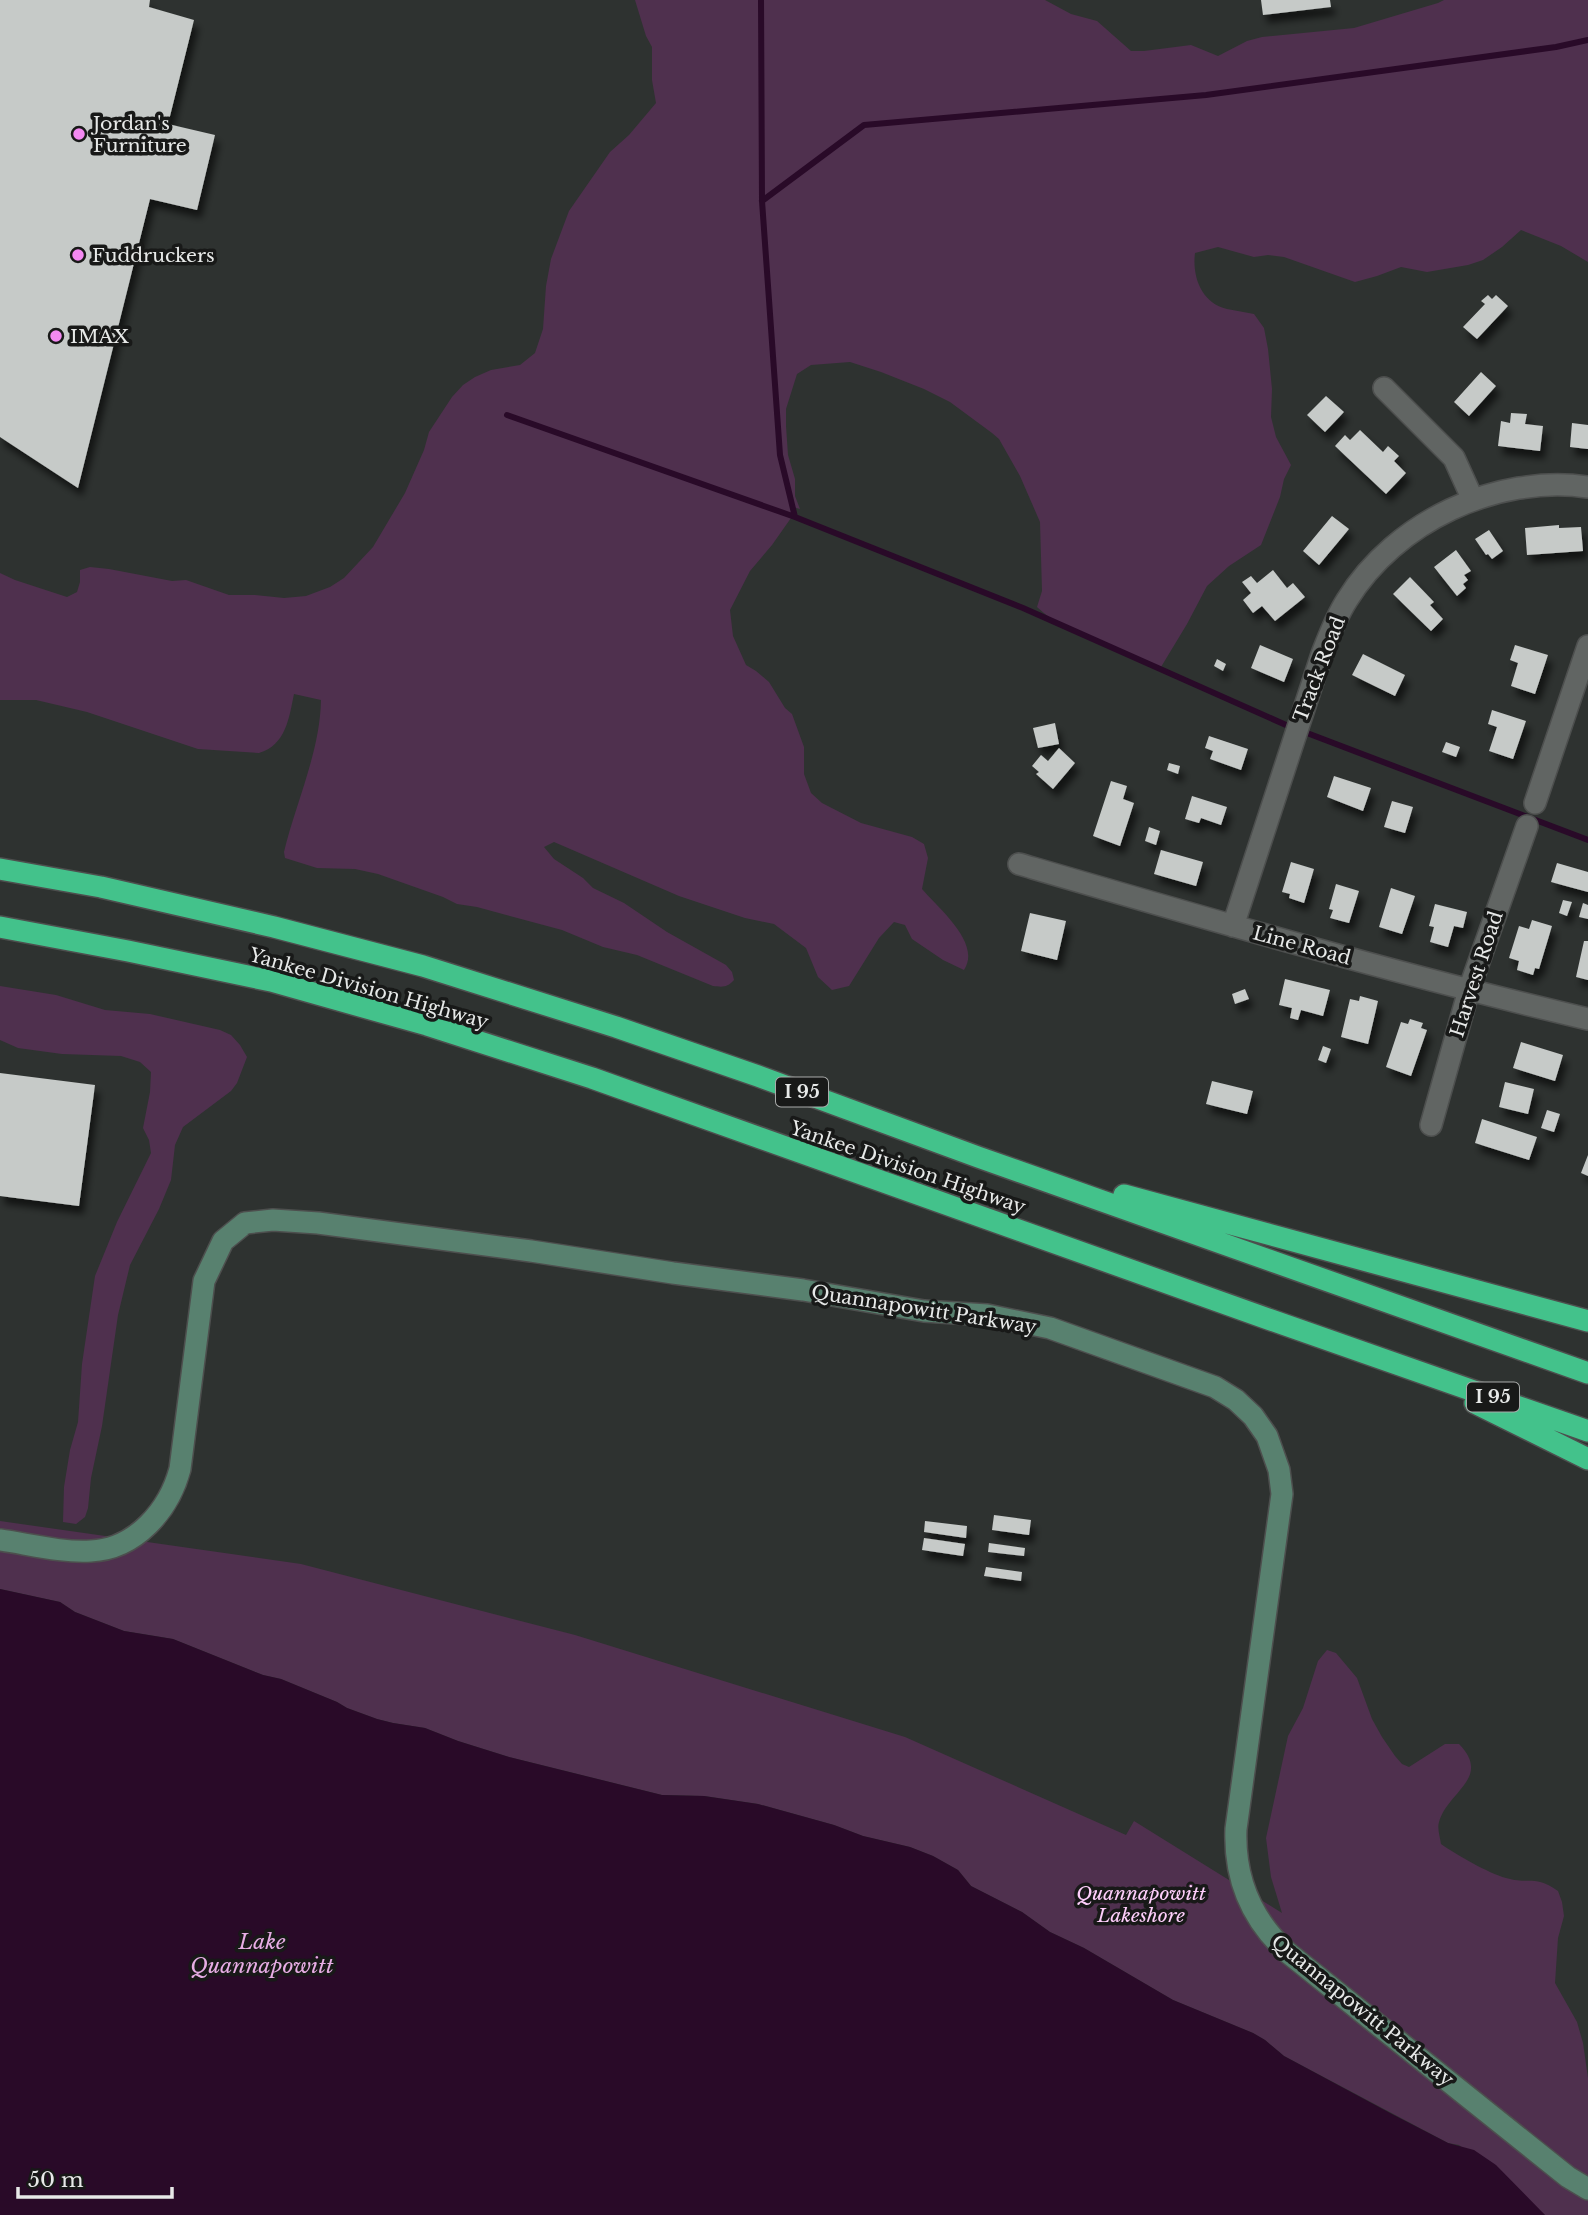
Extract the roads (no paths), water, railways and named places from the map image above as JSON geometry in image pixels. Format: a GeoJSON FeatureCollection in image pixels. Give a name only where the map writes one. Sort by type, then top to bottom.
{"type":"FeatureCollection","features":[{"type":"Feature","properties":{"kind":"highway","name":"Yankee Division Highway"},"geometry":{"type":"LineString","coordinates":[[0,869],[115,890],[274,927],[423,966],[616,1027],[1588,1373]]}},
{"type":"Feature","properties":{"kind":"highway","name":"Yankee Division Highway"},"geometry":{"type":"LineString","coordinates":[[0,927],[271,981],[427,1024],[592,1078],[1588,1431]]}},
{"type":"Feature","properties":{"kind":"highway"},"geometry":{"type":"LineString","coordinates":[[1021,1172],[1132,1196],[1588,1321]]}},
{"type":"Feature","properties":{"kind":"highway"},"geometry":{"type":"LineString","coordinates":[[1398,1364],[1588,1458]]}},
{"type":"Feature","properties":{"kind":"street"},"geometry":{"type":"LineString","coordinates":[[1384,388],[1454,458],[1473,500]]}},
{"type":"Feature","properties":{"kind":"street","name":"Track Road"},"geometry":{"type":"LineString","coordinates":[[1233,926],[1297,728],[1331,633],[1354,590],[1396,544],[1427,523],[1473,500],[1494,493],[1531,487],[1588,487]]}},
{"type":"Feature","properties":{"kind":"street"},"geometry":{"type":"LineString","coordinates":[[1535,803],[1588,646]]}},
{"type":"Feature","properties":{"kind":"street","name":"Harvest Road"},"geometry":{"type":"LineString","coordinates":[[1431,1125],[1469,990],[1527,826]]}},
{"type":"Feature","properties":{"kind":"street","name":"Line Road"},"geometry":{"type":"LineString","coordinates":[[1019,864],[1233,926],[1469,990],[1588,1019]]}},
{"type":"Feature","properties":{"kind":"street","name":"Quannapowitt Parkway"},"geometry":{"type":"LineString","coordinates":[[0,1540],[81,1551],[103,1550],[141,1531],[163,1508],[174,1489],[180,1469],[204,1281],[223,1241],[245,1223],[273,1220],[356,1227],[803,1290],[924,1311],[987,1315],[1050,1328],[1215,1387],[1236,1399],[1261,1426],[1272,1447],[1282,1494],[1236,1829],[1236,1857],[1247,1897],[1259,1921],[1287,1952],[1568,2177],[1588,2189]]}},
{"type":"Feature","properties":{"kind":"water","name":"Lake Quannapowitt"},"geometry":{"type":"Polygon","coordinates":[[[0,1589],[60,1602],[75,1612],[124,1631],[173,1639],[263,1675],[281,1679],[377,1719],[425,1728],[509,1757],[662,1795],[704,1796],[758,1804],[933,1856],[958,1870],[971,1886],[1022,1912],[1050,1932],[1084,1948],[1173,2000],[1253,2033],[1284,2056],[1392,2114],[1448,2143],[1474,2150],[1496,2165],[1545,2215],[0,2215],[0,1589]]]}},
{"type":"Feature","properties":{"kind":"waterway"},"geometry":{"type":"LineString","coordinates":[[761,0],[762,201],[780,455],[795,517]]}},
{"type":"Feature","properties":{"kind":"waterway"},"geometry":{"type":"LineString","coordinates":[[762,201],[864,125],[1206,95],[1556,47],[1588,40]]}},
{"type":"Feature","properties":{"kind":"waterway"},"geometry":{"type":"LineString","coordinates":[[507,415],[795,517],[1023,608],[1286,725],[1588,840]]}},
{"type":"Feature","properties":{"kind":"place","name":"Jordan's Furniture"},"geometry":{"type":"Point","coordinates":[79,134]}},
{"type":"Feature","properties":{"kind":"place","name":"Fuddruckers"},"geometry":{"type":"Point","coordinates":[78,255]}},
{"type":"Feature","properties":{"kind":"place","name":"IMAX"},"geometry":{"type":"Point","coordinates":[56,336]}},
{"type":"Feature","properties":{"kind":"park label","name":"Quannapowitt Lakeshore"},"geometry":{"type":"Point","coordinates":[1141,1904]}}]}
